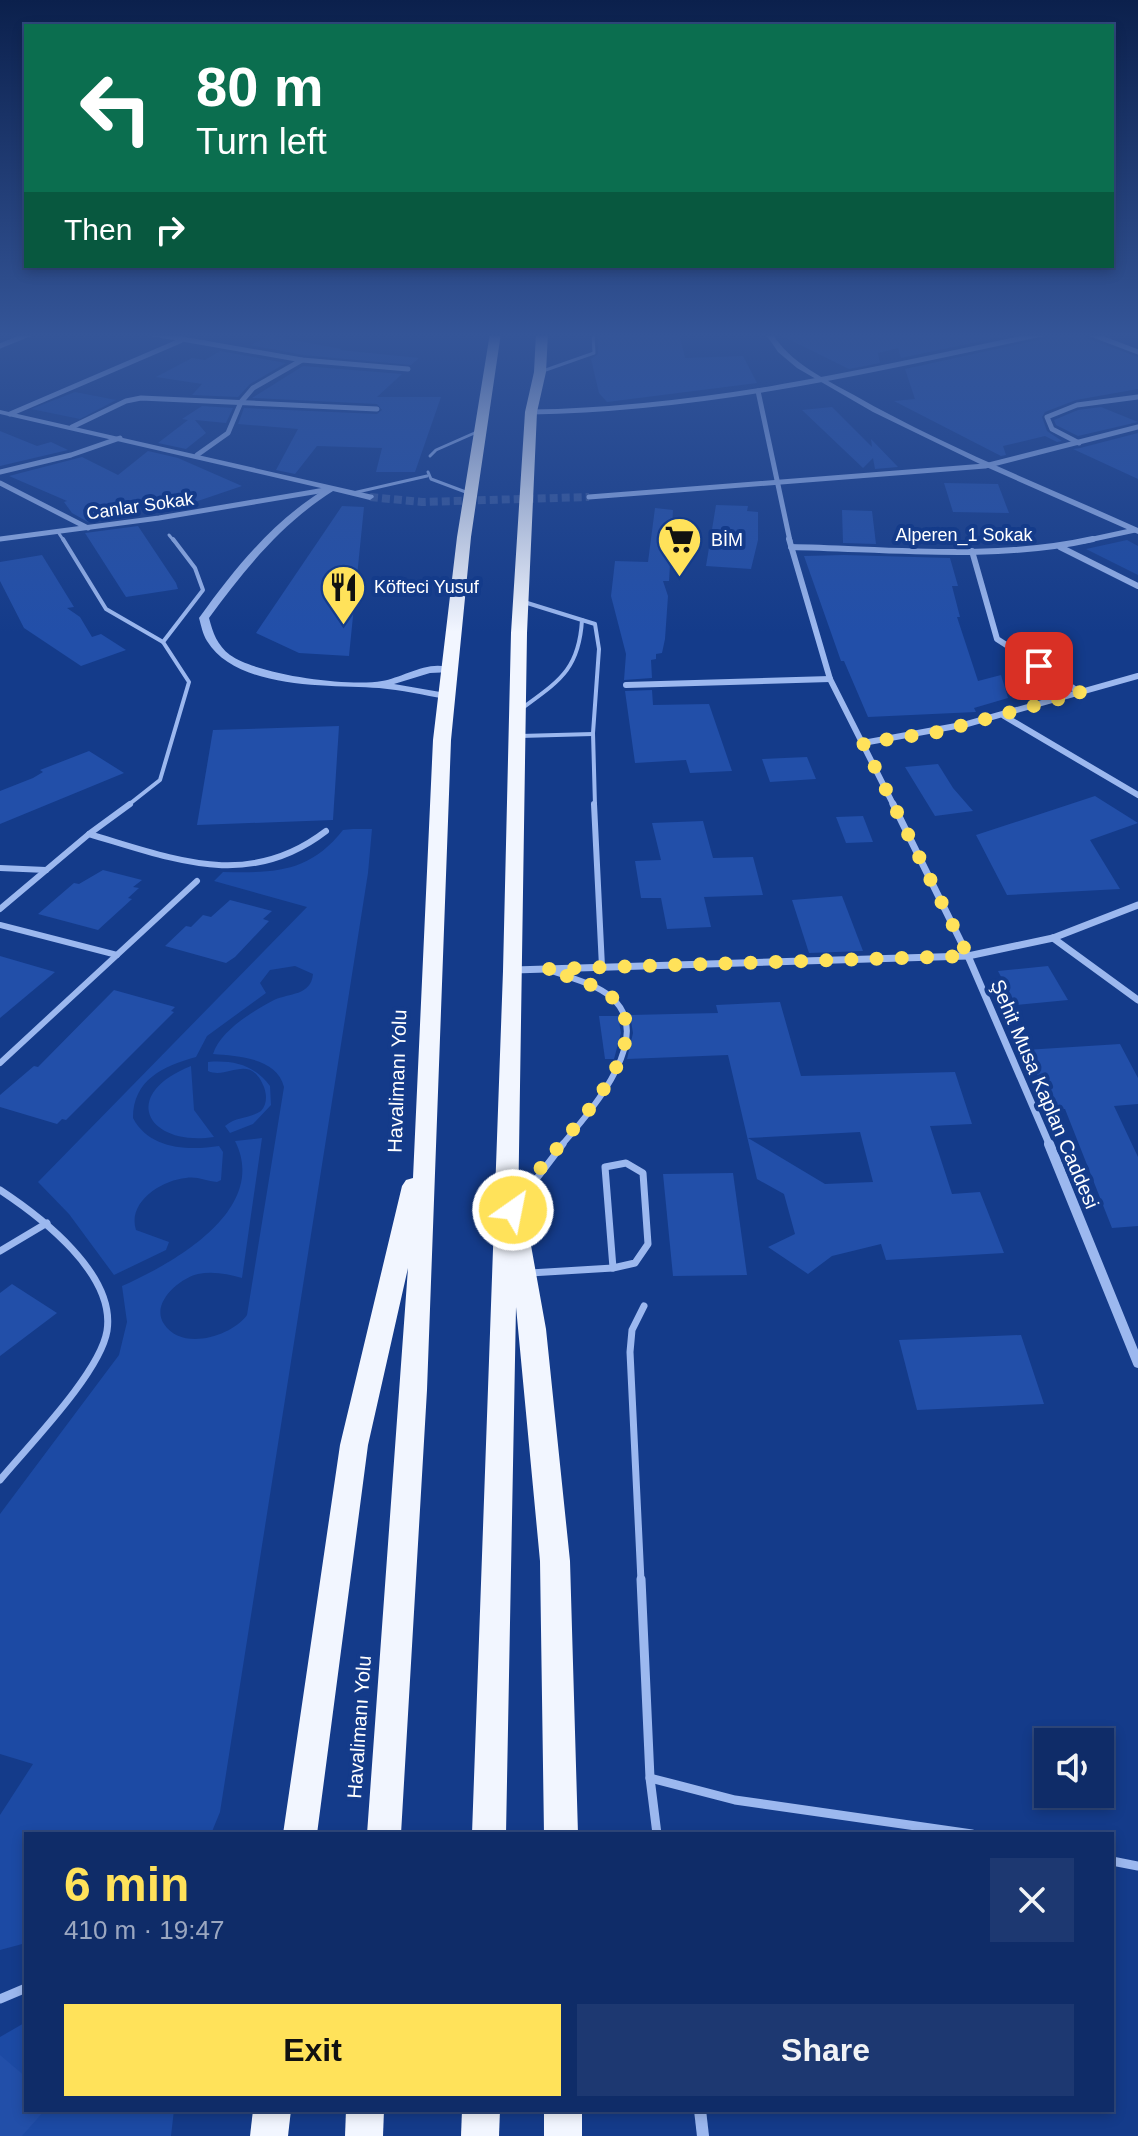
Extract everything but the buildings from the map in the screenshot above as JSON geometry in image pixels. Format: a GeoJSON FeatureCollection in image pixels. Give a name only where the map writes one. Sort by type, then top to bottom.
{"type":"FeatureCollection","features":[{"type":"Feature","properties":{"kind":"highway","name":"Havalimanı Yolu"},"geometry":{"type":"LineString","coordinates":[[384,1832],[414,1390],[442,740],[448,670],[481,433]]}},
{"type":"Feature","properties":{"kind":"highway"},"geometry":{"type":"LineString","coordinates":[[489,1832],[513,971],[517,712],[530,433]]}},
{"type":"Feature","properties":{"kind":"highway"},"geometry":{"type":"LineString","coordinates":[[299,1831],[354,1445],[427,1127]]}},
{"type":"Feature","properties":{"kind":"highway"},"geometry":{"type":"LineString","coordinates":[[507,1162],[533,1329],[555,1561],[561,1832]]}},
{"type":"Feature","properties":{"kind":"highway"},"geometry":{"type":"LineString","coordinates":[[269,2136],[272,2112]]}},
{"type":"Feature","properties":{"kind":"highway"},"geometry":{"type":"LineString","coordinates":[[364,2136],[365,2112]]}},
{"type":"Feature","properties":{"kind":"highway"},"geometry":{"type":"LineString","coordinates":[[480,2136],[481,2112]]}},
{"type":"Feature","properties":{"kind":"highway"},"geometry":{"type":"LineString","coordinates":[[563,2112],[563,2136]]}},
{"type":"Feature","properties":{"kind":"street"},"geometry":{"type":"LineString","coordinates":[[97,433],[370,497]]}},
{"type":"Feature","properties":{"kind":"street"},"geometry":{"type":"LineString","coordinates":[[197,455],[228,433]]}},
{"type":"Feature","properties":{"kind":"street","name":"Şehit Musa Kaplan Caddesi"},"geometry":{"type":"LineString","coordinates":[[767,433],[791,547],[830,679],[968,956],[1011,1051],[1138,1363]]}},
{"type":"Feature","properties":{"kind":"street"},"geometry":{"type":"LineString","coordinates":[[917,433],[985,466],[1134,528]]}},
{"type":"Feature","properties":{"kind":"street"},"geometry":{"type":"LineString","coordinates":[[1059,433],[1079,443]]}},
{"type":"Feature","properties":{"kind":"street"},"geometry":{"type":"LineString","coordinates":[[589,497],[985,466],[1117,433]]}},
{"type":"Feature","properties":{"kind":"street"},"geometry":{"type":"LineString","coordinates":[[0,472],[71,455],[120,438]]}},
{"type":"Feature","properties":{"kind":"street"},"geometry":{"type":"LineString","coordinates":[[0,483],[89,528]]}},
{"type":"Feature","properties":{"kind":"street"},"geometry":{"type":"LineString","coordinates":[[331,489],[291,514],[250,554],[204,618],[204,629],[210,640],[225,653],[268,675],[312,683],[381,685],[446,696]]}},
{"type":"Feature","properties":{"kind":"street","name":"Canlar Sokak"},"geometry":{"type":"LineString","coordinates":[[0,539],[89,528],[331,489]]}},
{"type":"Feature","properties":{"kind":"street","name":"Alperen_1 Sokak"},"geometry":{"type":"LineString","coordinates":[[791,547],[1007,552],[1059,547],[1134,528]]}},
{"type":"Feature","properties":{"kind":"street"},"geometry":{"type":"LineString","coordinates":[[1059,547],[1138,586]]}},
{"type":"Feature","properties":{"kind":"street"},"geometry":{"type":"LineString","coordinates":[[972,551],[997,639],[1081,693]]}},
{"type":"Feature","properties":{"kind":"street"},"geometry":{"type":"LineString","coordinates":[[381,685],[429,670],[448,670]]}},
{"type":"Feature","properties":{"kind":"street"},"geometry":{"type":"LineString","coordinates":[[863,743],[925,734],[1004,716],[1138,676]]}},
{"type":"Feature","properties":{"kind":"street"},"geometry":{"type":"LineString","coordinates":[[626,685],[830,679]]}},
{"type":"Feature","properties":{"kind":"street"},"geometry":{"type":"LineString","coordinates":[[1004,716],[1138,795]]}},
{"type":"Feature","properties":{"kind":"street"},"geometry":{"type":"LineString","coordinates":[[513,971],[968,956],[1053,938],[1138,905]]}},
{"type":"Feature","properties":{"kind":"street"},"geometry":{"type":"LineString","coordinates":[[1053,938],[1138,1000]]}},
{"type":"Feature","properties":{"kind":"street"},"geometry":{"type":"LineString","coordinates":[[700,2112],[703,2136]]}},
{"type":"Feature","properties":{"kind":"lane"},"geometry":{"type":"LineString","coordinates":[[430,456],[436,450],[474,433]]}},
{"type":"Feature","properties":{"kind":"lane"},"geometry":{"type":"LineString","coordinates":[[351,494],[427,474],[471,494]]}},
{"type":"Feature","properties":{"kind":"lane"},"geometry":{"type":"LineString","coordinates":[[0,909],[89,834],[160,780],[189,682],[163,642],[106,609],[58,532]]}},
{"type":"Feature","properties":{"kind":"lane"},"geometry":{"type":"LineString","coordinates":[[163,642],[203,590],[203,581],[198,572],[169,535]]}},
{"type":"Feature","properties":{"kind":"lane"},"geometry":{"type":"LineString","coordinates":[[521,601],[595,624],[600,649],[593,734],[602,967]]}},
{"type":"Feature","properties":{"kind":"lane"},"geometry":{"type":"LineString","coordinates":[[517,712],[574,666],[580,653],[582,620]]}},
{"type":"Feature","properties":{"kind":"lane"},"geometry":{"type":"LineString","coordinates":[[517,736],[593,734]]}},
{"type":"Feature","properties":{"kind":"lane"},"geometry":{"type":"LineString","coordinates":[[89,834],[197,861],[254,863],[267,862],[295,852],[326,831]]}},
{"type":"Feature","properties":{"kind":"lane"},"geometry":{"type":"LineString","coordinates":[[0,868],[46,870]]}},
{"type":"Feature","properties":{"kind":"lane"},"geometry":{"type":"LineString","coordinates":[[0,1063],[197,881]]}},
{"type":"Feature","properties":{"kind":"lane"},"geometry":{"type":"LineString","coordinates":[[0,925],[117,955]]}},
{"type":"Feature","properties":{"kind":"lane"},"geometry":{"type":"LineString","coordinates":[[513,1210],[535,1174],[585,1114],[623,1054],[626,1036],[621,1008],[604,992],[546,969]]}},
{"type":"Feature","properties":{"kind":"lane"},"geometry":{"type":"LineString","coordinates":[[524,1274],[613,1268],[635,1263],[648,1244],[643,1173],[636,1165],[626,1163],[605,1167],[613,1268]]}},
{"type":"Feature","properties":{"kind":"lane"},"geometry":{"type":"LineString","coordinates":[[0,1190],[47,1223],[98,1284],[107,1310],[107,1332],[96,1356],[65,1400],[0,1480]]}},
{"type":"Feature","properties":{"kind":"lane"},"geometry":{"type":"LineString","coordinates":[[0,1251],[47,1223]]}},
{"type":"Feature","properties":{"kind":"lane"},"geometry":{"type":"LineString","coordinates":[[644,1306],[632,1330],[630,1352],[650,1778],[657,1832]]}},
{"type":"Feature","properties":{"kind":"lane"},"geometry":{"type":"LineString","coordinates":[[650,1778],[735,1800],[958,1832]]}},
{"type":"Feature","properties":{"kind":"lane"},"geometry":{"type":"LineString","coordinates":[[1114,1861],[1138,1866]]}},
{"type":"Feature","properties":{"kind":"lane"},"geometry":{"type":"LineString","coordinates":[[0,1999],[24,1989]]}},
{"type":"Feature","properties":{"kind":"shaded area"},"geometry":{"type":"Polygon","coordinates":[[[1127,540],[1138,546],[1138,575],[1086,549],[1127,540]]]}},
{"type":"Feature","properties":{"kind":"shaded area"},"geometry":{"type":"Polygon","coordinates":[[[372,829],[368,873],[220,1812],[212,1832],[24,1832],[24,1944],[0,1950],[0,1815],[33,1764],[0,1754],[0,1514],[119,1355],[127,1322],[122,1286],[166,1264],[210,1231],[228,1211],[239,1190],[242,1166],[235,1141],[262,1138],[242,1278],[215,1273],[191,1276],[169,1293],[161,1308],[164,1324],[172,1333],[194,1339],[219,1334],[240,1323],[247,1315],[284,1087],[280,1077],[265,1064],[213,1054],[223,1037],[238,1022],[274,1000],[304,990],[313,974],[295,966],[270,970],[260,983],[266,993],[207,1036],[196,1057],[162,1070],[144,1084],[138,1094],[133,1118],[149,1136],[170,1146],[219,1146],[223,1152],[221,1180],[190,1178],[167,1183],[149,1194],[137,1210],[136,1230],[169,1242],[166,1250],[114,1275],[69,1214],[38,1182],[307,907],[214,881],[223,872],[289,868],[317,855],[343,830],[372,829]]]}},
{"type":"Feature","properties":{"kind":"shaded area"},"geometry":{"type":"Polygon","coordinates":[[[208,1062],[243,1065],[270,1086],[271,1105],[253,1124],[230,1133],[225,1126],[261,1111],[266,1094],[258,1077],[245,1069],[216,1073],[208,1071],[208,1062]]]}},
{"type":"Feature","properties":{"kind":"shaded area"},"geometry":{"type":"Polygon","coordinates":[[[191,1066],[194,1110],[214,1137],[191,1138],[172,1134],[158,1127],[150,1116],[149,1104],[155,1091],[168,1078],[191,1066]]]}},
{"type":"Feature","properties":{"kind":"shaded area"},"geometry":{"type":"Polygon","coordinates":[[[24,2023],[24,2112],[174,2112],[171,2136],[0,2136],[0,2037],[24,2023]]]}},
{"type":"Feature","properties":{"kind":"tunnel"},"geometry":{"type":"LineString","coordinates":[[370,497],[422,502],[589,497]]}},
{"type":"Feature","properties":{"kind":"place","name":"BİM"},"geometry":{"type":"Point","coordinates":[680,579]}},
{"type":"Feature","properties":{"kind":"place","name":"Köfteci Yusuf"},"geometry":{"type":"Point","coordinates":[343,626]}},
{"type":"Feature","properties":{"kind":"route"},"geometry":{"type":"LineString","coordinates":[[513,1210],[535,1174],[607,1084],[623,1054],[626,1036],[621,1008],[604,992],[546,969],[968,956],[863,743],[938,732],[1081,693],[1039,666]]}}]}
